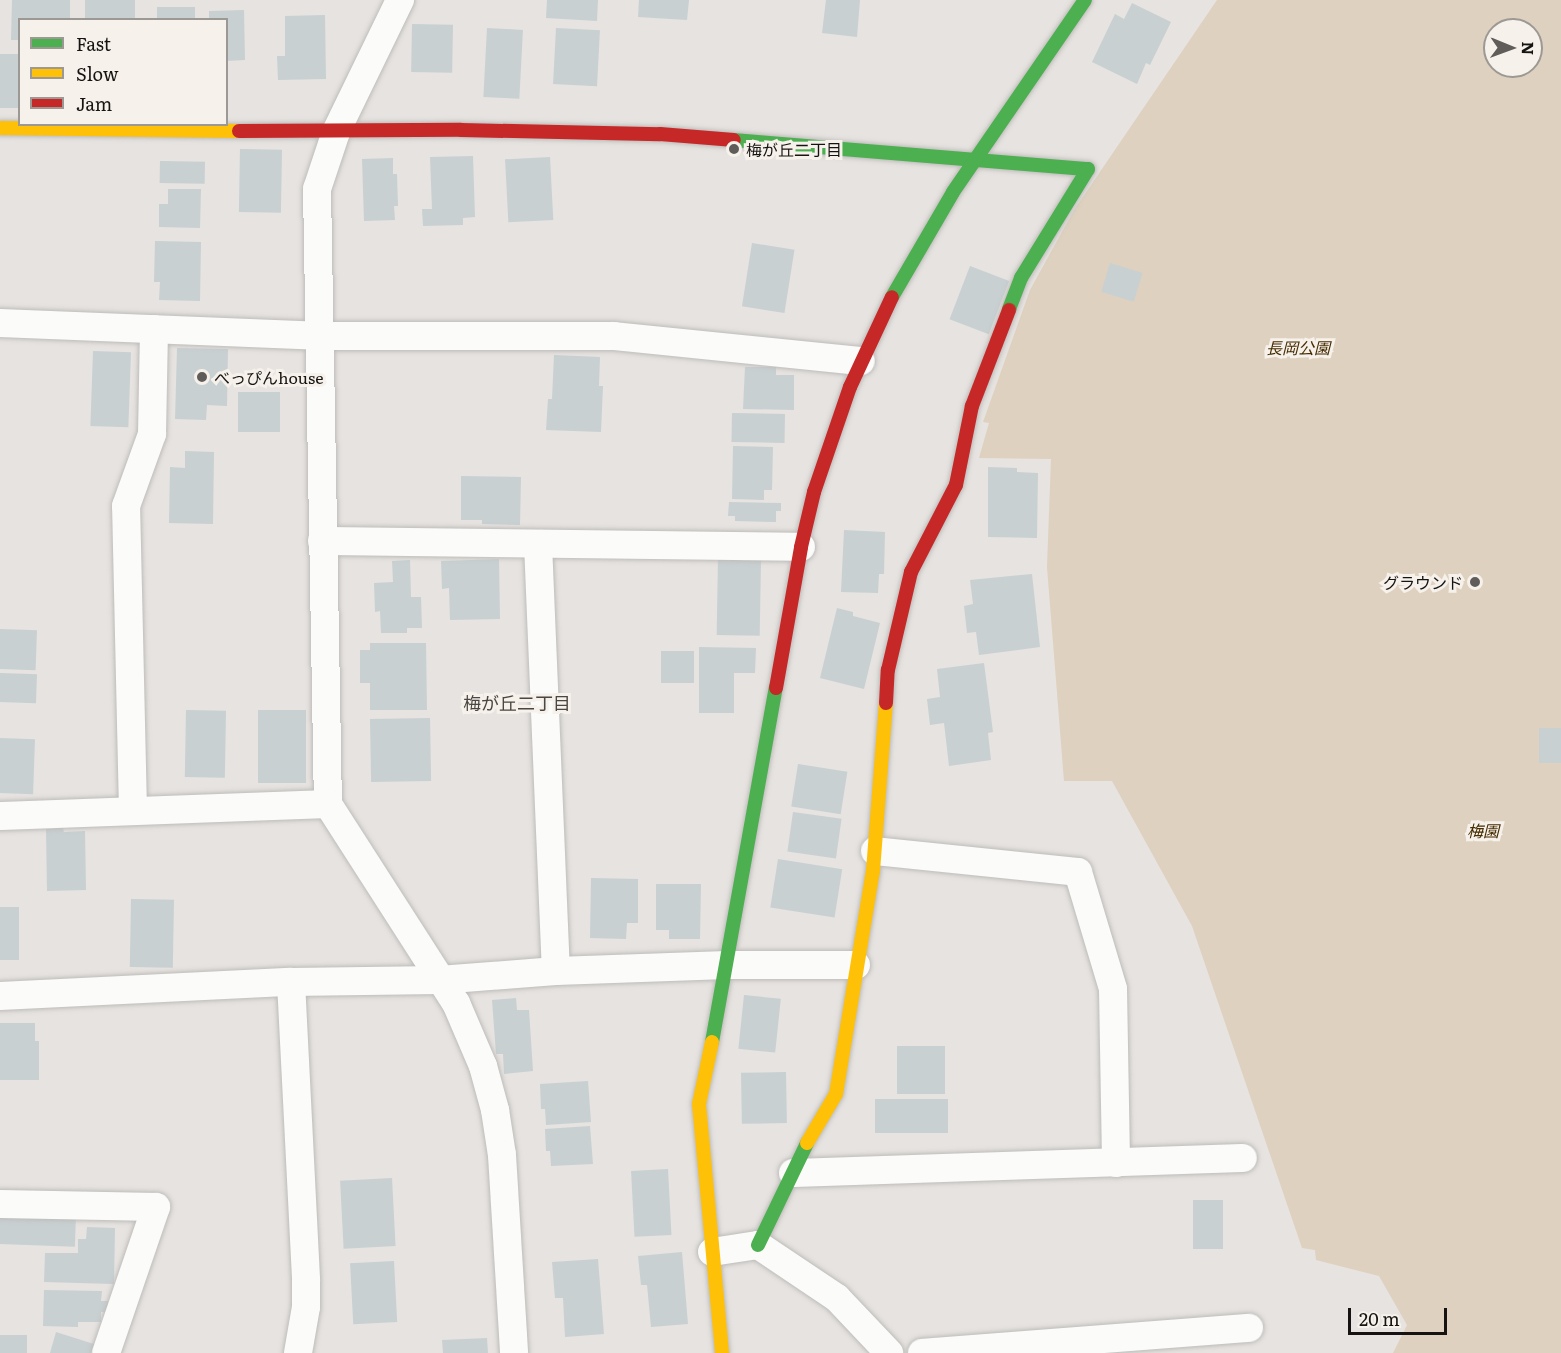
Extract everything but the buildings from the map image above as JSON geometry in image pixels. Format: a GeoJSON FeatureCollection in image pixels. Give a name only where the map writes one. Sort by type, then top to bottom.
{"type":"FeatureCollection","features":[{"type":"Feature","properties":{"kind":"street"},"geometry":{"type":"LineString","coordinates":[[400,0],[336,132],[316,189],[328,804],[439,980],[456,1003],[475,1044],[499,1132],[514,1353]]}},
{"type":"Feature","properties":{"kind":"street"},"geometry":{"type":"LineString","coordinates":[[722,1353],[699,1104],[727,965],[801,547],[822,466],[861,361],[913,257],[975,160],[1085,0]]}},
{"type":"Feature","properties":{"kind":"street"},"geometry":{"type":"LineString","coordinates":[[0,128],[336,132],[461,130],[660,134],[1088,169],[1021,278],[972,406],[956,485],[911,572],[888,670],[880,747],[874,851],[836,1094],[793,1173],[758,1245]]}},
{"type":"Feature","properties":{"kind":"street"},"geometry":{"type":"LineString","coordinates":[[0,323],[318,336],[614,336],[861,361]]}},
{"type":"Feature","properties":{"kind":"street"},"geometry":{"type":"LineString","coordinates":[[133,811],[126,506],[152,434],[154,329]]}},
{"type":"Feature","properties":{"kind":"street"},"geometry":{"type":"LineString","coordinates":[[322,541],[801,547]]}},
{"type":"Feature","properties":{"kind":"street"},"geometry":{"type":"LineString","coordinates":[[538,544],[556,971]]}},
{"type":"Feature","properties":{"kind":"street"},"geometry":{"type":"LineString","coordinates":[[0,816],[328,804]]}},
{"type":"Feature","properties":{"kind":"street"},"geometry":{"type":"LineString","coordinates":[[874,851],[1078,872],[1113,988],[1116,1162]]}},
{"type":"Feature","properties":{"kind":"street"},"geometry":{"type":"LineString","coordinates":[[0,996],[291,982],[439,980],[556,971],[727,965],[856,965]]}},
{"type":"Feature","properties":{"kind":"street"},"geometry":{"type":"LineString","coordinates":[[291,982],[306,1281],[306,1307],[298,1353]]}},
{"type":"Feature","properties":{"kind":"street"},"geometry":{"type":"LineString","coordinates":[[793,1173],[1244,1158]]}},
{"type":"Feature","properties":{"kind":"street"},"geometry":{"type":"LineString","coordinates":[[0,1204],[156,1207],[106,1353]]}},
{"type":"Feature","properties":{"kind":"street"},"geometry":{"type":"LineString","coordinates":[[712,1252],[758,1245],[837,1298],[889,1353]]}},
{"type":"Feature","properties":{"kind":"street"},"geometry":{"type":"LineString","coordinates":[[922,1353],[1249,1328]]}},
{"type":"Feature","properties":{"kind":"green space","name":"長岡公園"},"geometry":{"type":"Polygon","coordinates":[[[1217,0],[1561,0],[1561,1353],[1393,1353],[1407,1325],[1379,1276],[1316,1260],[1315,1250],[1302,1248],[1192,926],[1112,781],[1064,781],[1047,567],[1051,459],[979,458],[989,423],[983,422],[1030,290],[1074,210],[1217,0]]]}},
{"type":"Feature","properties":{"kind":"traffic: fast"},"geometry":{"type":"LineString","coordinates":[[892,297],[953,192],[1085,0]]}},
{"type":"Feature","properties":{"kind":"traffic: fast"},"geometry":{"type":"LineString","coordinates":[[734,140],[1088,169],[1021,278],[1009,310]]}},
{"type":"Feature","properties":{"kind":"traffic: fast"},"geometry":{"type":"LineString","coordinates":[[712,1042],[776,688]]}},
{"type":"Feature","properties":{"kind":"traffic: fast"},"geometry":{"type":"LineString","coordinates":[[758,1245],[807,1143]]}},
{"type":"Feature","properties":{"kind":"traffic: slow"},"geometry":{"type":"LineString","coordinates":[[0,128],[239,131]]}},
{"type":"Feature","properties":{"kind":"traffic: slow"},"geometry":{"type":"LineString","coordinates":[[807,1143],[836,1094],[873,871],[886,703]]}},
{"type":"Feature","properties":{"kind":"traffic: slow"},"geometry":{"type":"LineString","coordinates":[[712,1042],[699,1104],[722,1353]]}},
{"type":"Feature","properties":{"kind":"traffic: jam"},"geometry":{"type":"LineString","coordinates":[[239,131],[461,130],[660,134],[734,140]]}},
{"type":"Feature","properties":{"kind":"traffic: jam"},"geometry":{"type":"LineString","coordinates":[[776,688],[801,547],[814,492],[850,387],[892,297]]}},
{"type":"Feature","properties":{"kind":"traffic: jam"},"geometry":{"type":"LineString","coordinates":[[886,703],[888,670],[911,572],[956,485],[972,406],[1009,310]]}},
{"type":"Feature","properties":{"kind":"place","name":"梅が丘二丁目"},"geometry":{"type":"Point","coordinates":[734,149]}},
{"type":"Feature","properties":{"kind":"place","name":"べっぴんhouse"},"geometry":{"type":"Point","coordinates":[202,377]}},
{"type":"Feature","properties":{"kind":"place","name":"グラウンド"},"geometry":{"type":"Point","coordinates":[1475,582]}},
{"type":"Feature","properties":{"kind":"district","name":"梅が丘二丁目"},"geometry":{"type":"Point","coordinates":[517,703]}},
{"type":"Feature","properties":{"kind":"park label","name":"梅園"},"geometry":{"type":"Point","coordinates":[1483,830]}}]}
